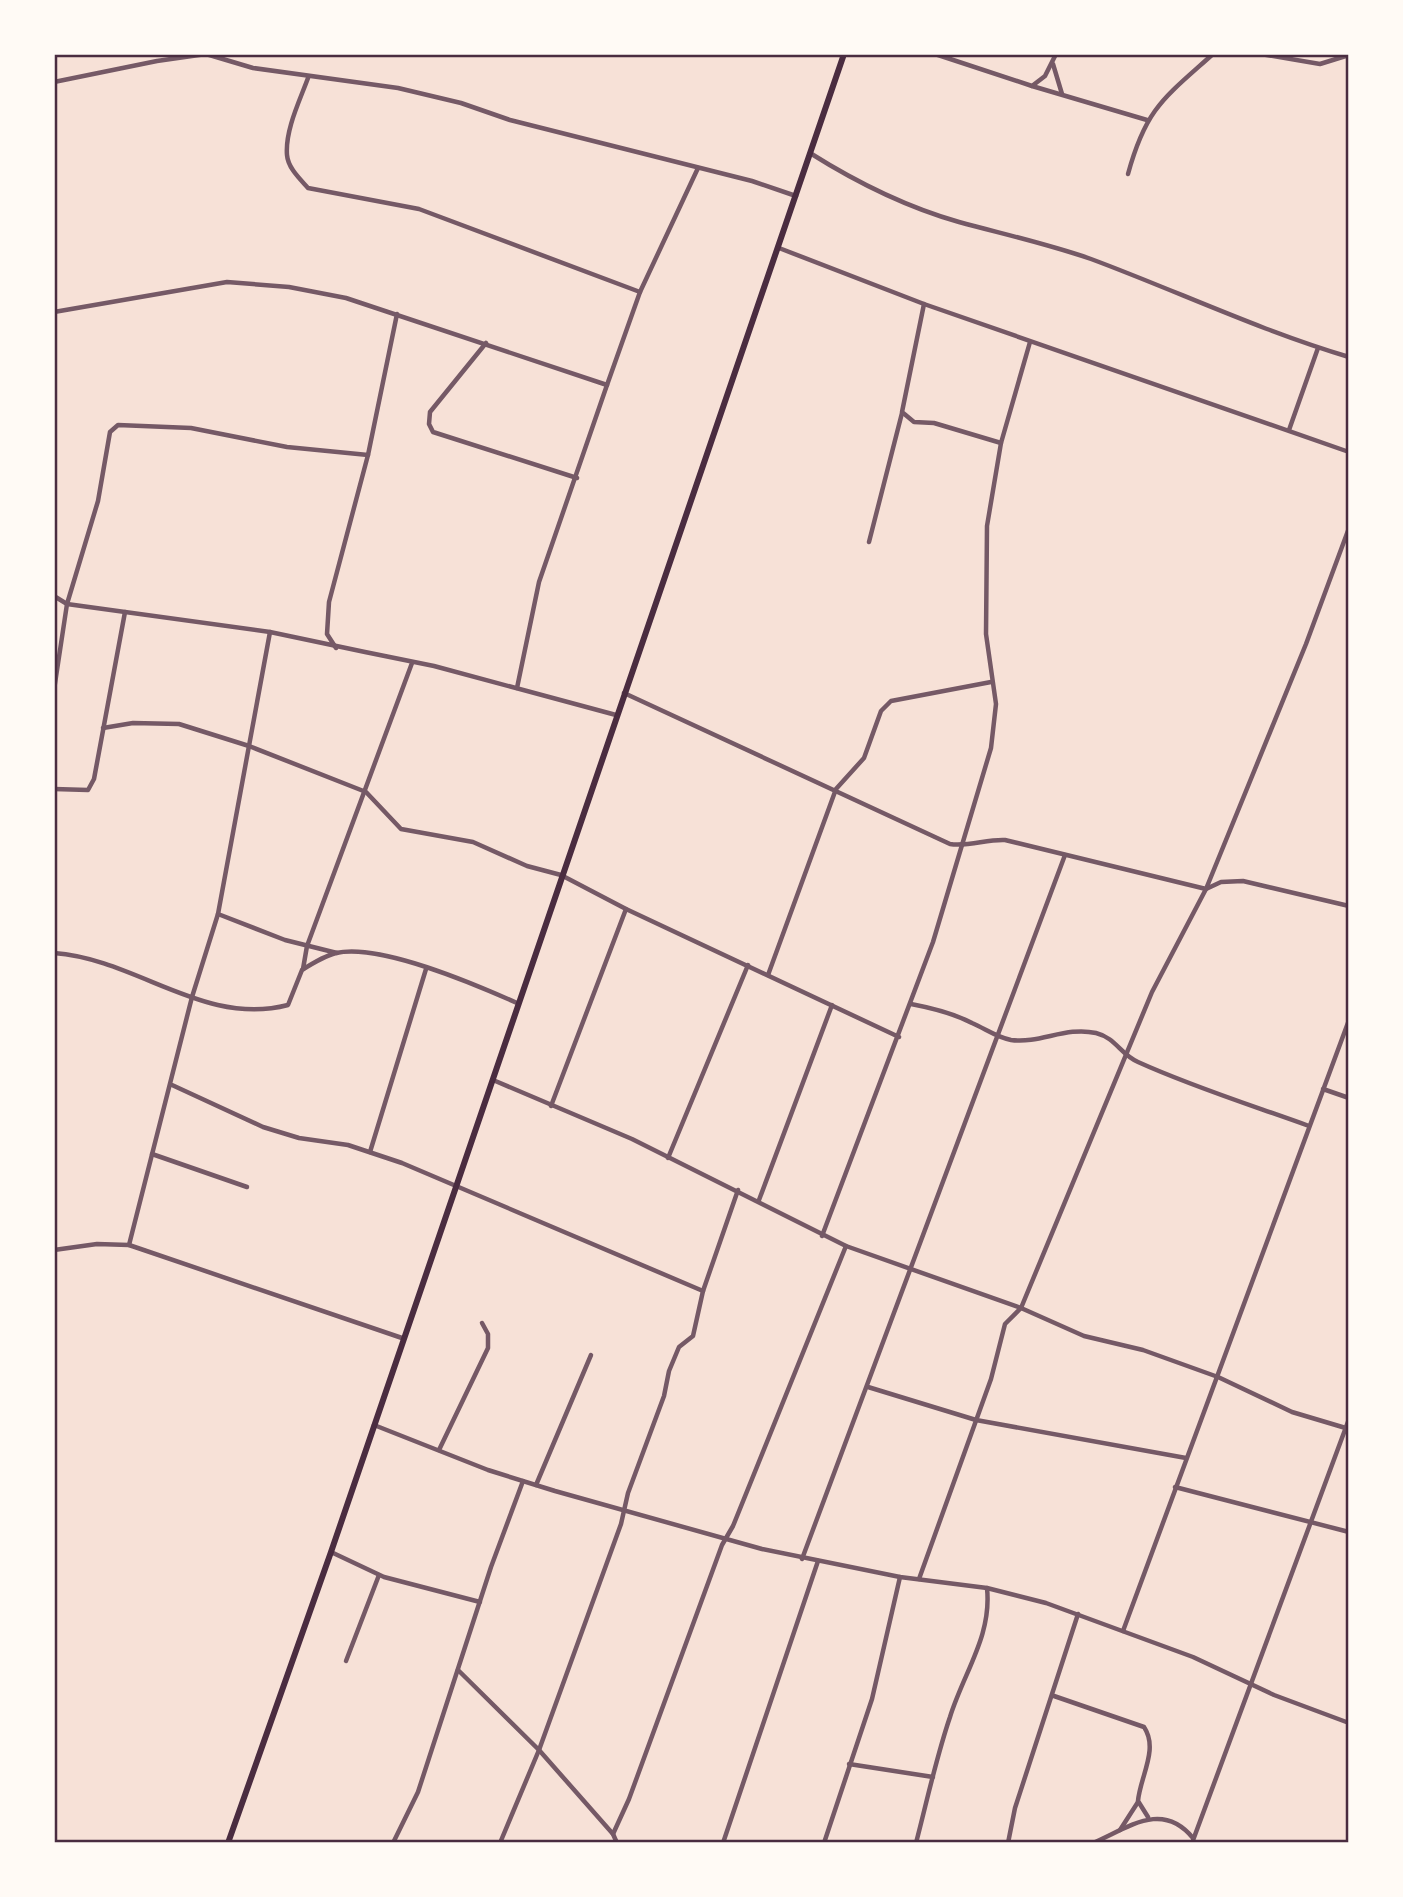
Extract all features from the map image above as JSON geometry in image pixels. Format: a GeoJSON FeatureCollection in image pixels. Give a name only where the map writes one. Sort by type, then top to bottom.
{"type":"FeatureCollection","features":[{"type":"Feature","properties":{"kind":"main road"},"geometry":{"type":"LineString","coordinates":[[228,1843],[331,1552],[402,1338],[457,1185],[517,1003],[844,54]]}},
{"type":"Feature","properties":{"kind":"street"},"geometry":{"type":"LineString","coordinates":[[54,82],[206,54],[253,68],[308,78],[398,88],[461,103],[593,144],[698,168],[796,196]]}},
{"type":"Feature","properties":{"kind":"street"},"geometry":{"type":"LineString","coordinates":[[935,54],[1147,120]]}},
{"type":"Feature","properties":{"kind":"street"},"geometry":{"type":"LineString","coordinates":[[1055,54],[1054,64],[1062,95]]}},
{"type":"Feature","properties":{"kind":"street"},"geometry":{"type":"LineString","coordinates":[[1261,54],[1320,64],[1349,55]]}},
{"type":"Feature","properties":{"kind":"street"},"geometry":{"type":"LineString","coordinates":[[1128,174],[1147,120],[1188,73],[1209,56]]}},
{"type":"Feature","properties":{"kind":"street"},"geometry":{"type":"LineString","coordinates":[[1032,86],[1039,83],[1054,64]]}},
{"type":"Feature","properties":{"kind":"street"},"geometry":{"type":"LineString","coordinates":[[308,78],[294,119],[287,155],[295,175],[308,188],[419,209],[640,292]]}},
{"type":"Feature","properties":{"kind":"street"},"geometry":{"type":"LineString","coordinates":[[810,153],[855,181],[909,204],[956,221],[1018,236],[1089,259],[1349,358]]}},
{"type":"Feature","properties":{"kind":"street"},"geometry":{"type":"LineString","coordinates":[[517,688],[539,582],[577,478],[607,384],[640,292],[698,168]]}},
{"type":"Feature","properties":{"kind":"street"},"geometry":{"type":"LineString","coordinates":[[779,248],[1030,342],[1349,452]]}},
{"type":"Feature","properties":{"kind":"street"},"geometry":{"type":"LineString","coordinates":[[54,312],[227,282],[289,288],[346,298],[607,384]]}},
{"type":"Feature","properties":{"kind":"street"},"geometry":{"type":"LineString","coordinates":[[869,542],[902,412],[924,304]]}},
{"type":"Feature","properties":{"kind":"street"},"geometry":{"type":"LineString","coordinates":[[336,648],[327,634],[328,602],[368,455],[397,314]]}},
{"type":"Feature","properties":{"kind":"street"},"geometry":{"type":"LineString","coordinates":[[822,1236],[933,942],[991,748],[996,704],[986,634],[987,526],[1001,443],[1030,342]]}},
{"type":"Feature","properties":{"kind":"street"},"geometry":{"type":"LineString","coordinates":[[486,343],[430,412],[429,424],[433,432],[577,478]]}},
{"type":"Feature","properties":{"kind":"street"},"geometry":{"type":"LineString","coordinates":[[1289,430],[1318,348]]}},
{"type":"Feature","properties":{"kind":"street"},"geometry":{"type":"LineString","coordinates":[[902,412],[914,422],[934,423],[1001,443]]}},
{"type":"Feature","properties":{"kind":"street"},"geometry":{"type":"LineString","coordinates":[[54,690],[67,604],[98,501],[110,432],[118,425],[191,428],[287,447],[368,455]]}},
{"type":"Feature","properties":{"kind":"street"},"geometry":{"type":"LineString","coordinates":[[919,1579],[991,1379],[1005,1324],[1021,1308],[1124,1056],[1166,961],[1206,889],[1306,644],[1349,528]]}},
{"type":"Feature","properties":{"kind":"street"},"geometry":{"type":"LineString","coordinates":[[54,596],[67,604],[270,632],[517,688],[616,716]]}},
{"type":"Feature","properties":{"kind":"street"},"geometry":{"type":"LineString","coordinates":[[54,789],[88,790],[94,779],[125,612]]}},
{"type":"Feature","properties":{"kind":"street"},"geometry":{"type":"LineString","coordinates":[[129,1245],[172,1085],[192,997],[218,914],[270,632]]}},
{"type":"Feature","properties":{"kind":"street"},"geometry":{"type":"LineString","coordinates":[[54,953],[111,964],[229,1009],[288,1005],[302,970],[307,946],[412,663]]}},
{"type":"Feature","properties":{"kind":"street"},"geometry":{"type":"LineString","coordinates":[[768,975],[836,789],[864,758],[881,711],[891,701],[991,681]]}},
{"type":"Feature","properties":{"kind":"street"},"geometry":{"type":"LineString","coordinates":[[624,692],[906,824],[960,846],[987,839],[1005,840],[1206,889],[1221,882],[1243,881],[1349,906]]}},
{"type":"Feature","properties":{"kind":"street"},"geometry":{"type":"LineString","coordinates":[[103,728],[133,723],[179,724],[249,746],[366,792],[401,829],[474,842],[527,866],[561,875],[626,909],[899,1037]]}},
{"type":"Feature","properties":{"kind":"street"},"geometry":{"type":"LineString","coordinates":[[802,1559],[1065,855]]}},
{"type":"Feature","properties":{"kind":"street"},"geometry":{"type":"LineString","coordinates":[[551,1106],[626,909]]}},
{"type":"Feature","properties":{"kind":"street"},"geometry":{"type":"LineString","coordinates":[[218,914],[307,946],[338,953],[365,952],[453,974],[517,1003]]}},
{"type":"Feature","properties":{"kind":"street"},"geometry":{"type":"LineString","coordinates":[[302,970],[338,953]]}},
{"type":"Feature","properties":{"kind":"street"},"geometry":{"type":"LineString","coordinates":[[668,1158],[748,965]]}},
{"type":"Feature","properties":{"kind":"street"},"geometry":{"type":"LineString","coordinates":[[370,1152],[426,969]]}},
{"type":"Feature","properties":{"kind":"street"},"geometry":{"type":"LineString","coordinates":[[911,1004],[972,1022],[999,1037],[1029,1040],[1080,1030],[1114,1040],[1124,1056],[1164,1074],[1309,1126]]}},
{"type":"Feature","properties":{"kind":"street"},"geometry":{"type":"LineString","coordinates":[[759,1200],[832,1005]]}},
{"type":"Feature","properties":{"kind":"street"},"geometry":{"type":"LineString","coordinates":[[1123,1631],[1349,1020]]}},
{"type":"Feature","properties":{"kind":"street"},"geometry":{"type":"LineString","coordinates":[[492,1080],[632,1139],[759,1200],[822,1236],[846,1246],[1021,1308],[1084,1336],[1143,1350],[1219,1377],[1292,1412],[1347,1429]]}},
{"type":"Feature","properties":{"kind":"street"},"geometry":{"type":"LineString","coordinates":[[172,1085],[263,1127],[370,1152],[457,1185],[703,1292]]}},
{"type":"Feature","properties":{"kind":"street"},"geometry":{"type":"LineString","coordinates":[[1323,1089],[1349,1098]]}},
{"type":"Feature","properties":{"kind":"street"},"geometry":{"type":"LineString","coordinates":[[152,1154],[247,1187]]}},
{"type":"Feature","properties":{"kind":"street"},"geometry":{"type":"LineString","coordinates":[[500,1843],[539,1749],[664,1396],[669,1371],[679,1347],[693,1336],[703,1292],[738,1190]]}},
{"type":"Feature","properties":{"kind":"street"},"geometry":{"type":"LineString","coordinates":[[54,1251],[97,1244],[129,1245],[402,1338]]}},
{"type":"Feature","properties":{"kind":"street"},"geometry":{"type":"LineString","coordinates":[[613,1834],[629,1799],[726,1538],[846,1246]]}},
{"type":"Feature","properties":{"kind":"street"},"geometry":{"type":"LineString","coordinates":[[439,1450],[488,1348],[488,1334],[482,1323]]}},
{"type":"Feature","properties":{"kind":"street"},"geometry":{"type":"LineString","coordinates":[[536,1485],[591,1354]]}},
{"type":"Feature","properties":{"kind":"street"},"geometry":{"type":"LineString","coordinates":[[868,1387],[976,1420],[1186,1458]]}},
{"type":"Feature","properties":{"kind":"street"},"geometry":{"type":"LineString","coordinates":[[1093,1843],[1148,1817],[1178,1823],[1192,1840],[1349,1419]]}},
{"type":"Feature","properties":{"kind":"street"},"geometry":{"type":"LineString","coordinates":[[374,1425],[523,1481],[802,1559],[900,1577],[987,1588],[1078,1614],[1217,1667],[1251,1684],[1349,1723]]}},
{"type":"Feature","properties":{"kind":"street"},"geometry":{"type":"LineString","coordinates":[[393,1843],[412,1807],[523,1481]]}},
{"type":"Feature","properties":{"kind":"street"},"geometry":{"type":"LineString","coordinates":[[1175,1488],[1349,1532]]}},
{"type":"Feature","properties":{"kind":"street"},"geometry":{"type":"LineString","coordinates":[[331,1552],[379,1575],[480,1602]]}},
{"type":"Feature","properties":{"kind":"street"},"geometry":{"type":"LineString","coordinates":[[723,1843],[818,1561]]}},
{"type":"Feature","properties":{"kind":"street"},"geometry":{"type":"LineString","coordinates":[[346,1661],[379,1575]]}},
{"type":"Feature","properties":{"kind":"street"},"geometry":{"type":"LineString","coordinates":[[824,1843],[872,1699],[900,1577]]}},
{"type":"Feature","properties":{"kind":"street"},"geometry":{"type":"LineString","coordinates":[[916,1843],[949,1717],[984,1633],[989,1608],[987,1588]]}},
{"type":"Feature","properties":{"kind":"street"},"geometry":{"type":"LineString","coordinates":[[1009,1843],[1020,1795],[1054,1696],[1078,1614]]}},
{"type":"Feature","properties":{"kind":"street"},"geometry":{"type":"LineString","coordinates":[[458,1670],[539,1749],[613,1834],[617,1843]]}},
{"type":"Feature","properties":{"kind":"street"},"geometry":{"type":"LineString","coordinates":[[1054,1696],[1144,1727],[1149,1738],[1149,1751],[1138,1801],[1118,1832]]}},
{"type":"Feature","properties":{"kind":"street"},"geometry":{"type":"LineString","coordinates":[[849,1764],[933,1777]]}},
{"type":"Feature","properties":{"kind":"street"},"geometry":{"type":"LineString","coordinates":[[1138,1801],[1148,1817]]}}]}
